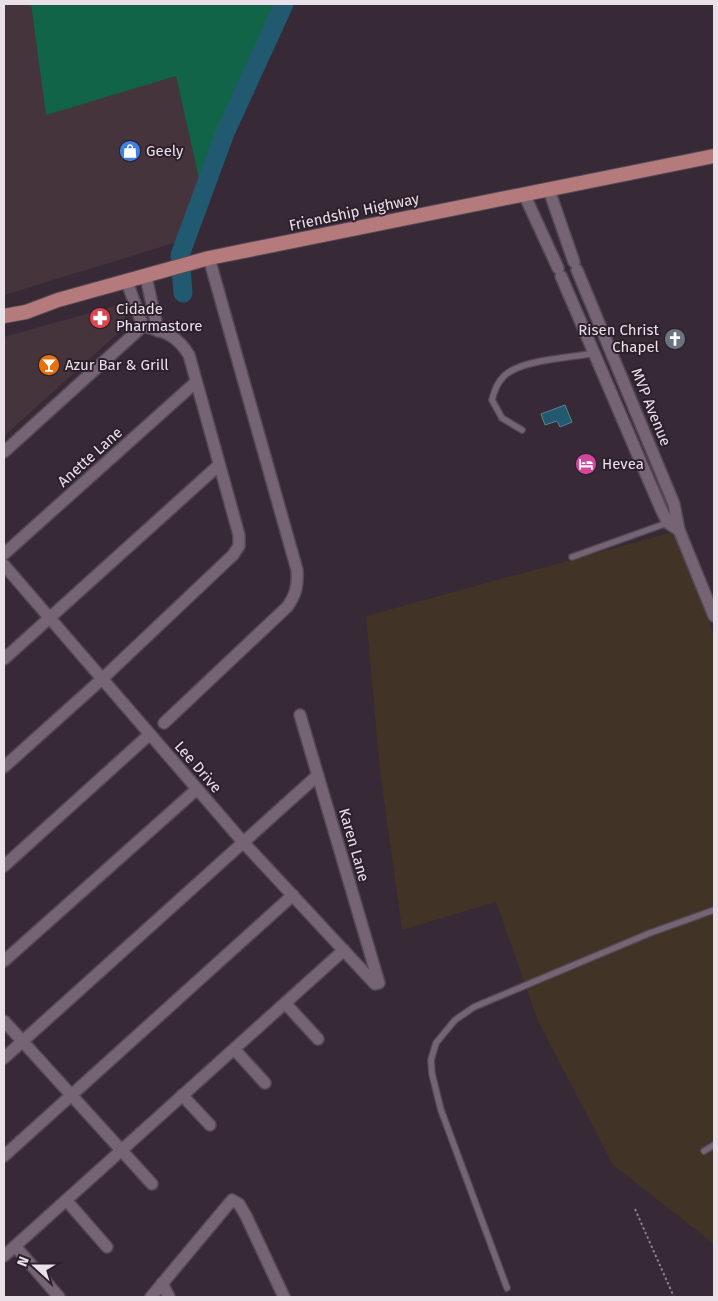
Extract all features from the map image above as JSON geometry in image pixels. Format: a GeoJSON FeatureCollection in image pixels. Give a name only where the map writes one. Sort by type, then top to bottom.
{"type":"FeatureCollection","features":[{"type":"Feature","properties":{"kind":"main road","name":"Friendship Highway"},"geometry":{"type":"LineString","coordinates":[[4,316],[26,312],[58,300],[209,258],[714,156]]}},
{"type":"Feature","properties":{"kind":"street","name":"MVP Avenue"},"geometry":{"type":"LineString","coordinates":[[549,190],[575,266],[674,504],[675,524]]}},
{"type":"Feature","properties":{"kind":"street","name":"MVP Avenue"},"geometry":{"type":"LineString","coordinates":[[524,194],[570,294],[661,509],[675,524],[714,616]]}},
{"type":"Feature","properties":{"kind":"street"},"geometry":{"type":"LineString","coordinates":[[164,723],[287,607],[294,597],[298,584],[297,570],[209,258]]}},
{"type":"Feature","properties":{"kind":"street"},"geometry":{"type":"LineString","coordinates":[[153,275],[151,296],[158,331]]}},
{"type":"Feature","properties":{"kind":"street"},"geometry":{"type":"LineString","coordinates":[[127,282],[143,326]]}},
{"type":"Feature","properties":{"kind":"street"},"geometry":{"type":"LineString","coordinates":[[570,294],[584,288]]}},
{"type":"Feature","properties":{"kind":"street"},"geometry":{"type":"LineString","coordinates":[[134,301],[151,296]]}},
{"type":"Feature","properties":{"kind":"street"},"geometry":{"type":"LineString","coordinates":[[4,766],[102,679],[233,555],[239,546],[239,535],[189,355],[180,342],[143,326]]}},
{"type":"Feature","properties":{"kind":"street"},"geometry":{"type":"LineString","coordinates":[[4,452],[143,326]]}},
{"type":"Feature","properties":{"kind":"street"},"geometry":{"type":"LineString","coordinates":[[595,353],[609,347]]}},
{"type":"Feature","properties":{"kind":"street","name":"Anette Lane"},"geometry":{"type":"LineString","coordinates":[[4,554],[196,382]]}},
{"type":"Feature","properties":{"kind":"street"},"geometry":{"type":"LineString","coordinates":[[4,659],[219,465]]}},
{"type":"Feature","properties":{"kind":"street","name":"Lee Drive"},"geometry":{"type":"LineString","coordinates":[[4,565],[243,842],[377,984]]}},
{"type":"Feature","properties":{"kind":"street","name":"Karen Lane"},"geometry":{"type":"LineString","coordinates":[[300,716],[377,984]]}},
{"type":"Feature","properties":{"kind":"street"},"geometry":{"type":"LineString","coordinates":[[4,866],[150,734]]}},
{"type":"Feature","properties":{"kind":"street"},"geometry":{"type":"LineString","coordinates":[[4,1058],[318,775]]}},
{"type":"Feature","properties":{"kind":"street"},"geometry":{"type":"LineString","coordinates":[[4,961],[197,789]]}},
{"type":"Feature","properties":{"kind":"street"},"geometry":{"type":"LineString","coordinates":[[4,1156],[293,895]]}},
{"type":"Feature","properties":{"kind":"street"},"geometry":{"type":"LineString","coordinates":[[4,1256],[344,950]]}},
{"type":"Feature","properties":{"kind":"street"},"geometry":{"type":"LineString","coordinates":[[285,1003],[318,1038]]}},
{"type":"Feature","properties":{"kind":"street"},"geometry":{"type":"LineString","coordinates":[[4,1021],[120,1151],[152,1184]]}},
{"type":"Feature","properties":{"kind":"street"},"geometry":{"type":"LineString","coordinates":[[234,1048],[265,1083]]}},
{"type":"Feature","properties":{"kind":"street"},"geometry":{"type":"LineString","coordinates":[[182,1095],[210,1125]]}},
{"type":"Feature","properties":{"kind":"street"},"geometry":{"type":"LineString","coordinates":[[66,1200],[107,1248]]}},
{"type":"Feature","properties":{"kind":"street"},"geometry":{"type":"LineString","coordinates":[[152,1297],[228,1203],[235,1201],[246,1216],[284,1297]]}},
{"type":"Feature","properties":{"kind":"street"},"geometry":{"type":"LineString","coordinates":[[15,1246],[58,1297]]}},
{"type":"Feature","properties":{"kind":"street"},"geometry":{"type":"LineString","coordinates":[[162,1283],[169,1297]]}},
{"type":"Feature","properties":{"kind":"lane"},"geometry":{"type":"LineString","coordinates":[[522,430],[502,418],[492,400],[496,386],[505,375],[542,361],[595,353]]}},
{"type":"Feature","properties":{"kind":"lane"},"geometry":{"type":"LineString","coordinates":[[613,396],[628,390]]}},
{"type":"Feature","properties":{"kind":"lane"},"geometry":{"type":"LineString","coordinates":[[661,509],[674,504]]}},
{"type":"Feature","properties":{"kind":"lane"},"geometry":{"type":"LineString","coordinates":[[572,557],[675,524]]}},
{"type":"Feature","properties":{"kind":"lane"},"geometry":{"type":"LineString","coordinates":[[507,1288],[436,1094],[431,1060],[436,1043],[455,1020],[474,1008],[650,934],[714,910]]}},
{"type":"Feature","properties":{"kind":"lane"},"geometry":{"type":"LineString","coordinates":[[704,1151],[714,1146]]}},
{"type":"Feature","properties":{"kind":"path"},"geometry":{"type":"LineString","coordinates":[[635,1209],[674,1297]]}},
{"type":"Feature","properties":{"kind":"shaded area"},"geometry":{"type":"Polygon","coordinates":[[[4,4],[31,4],[46,114],[176,76],[201,188],[184,240],[4,295],[4,4]]]}},
{"type":"Feature","properties":{"kind":"shaded area"},"geometry":{"type":"Polygon","coordinates":[[[122,304],[127,325],[4,436],[4,337],[122,304]]]}},
{"type":"Feature","properties":{"kind":"shaded area"},"geometry":{"type":"Polygon","coordinates":[[[673,532],[714,635],[714,1244],[613,1165],[538,1021],[496,902],[402,930],[380,771],[366,616],[673,532]]]}},
{"type":"Feature","properties":{"kind":"green space"},"geometry":{"type":"Polygon","coordinates":[[[31,4],[275,4],[201,188],[176,76],[46,115],[31,4]]]}},
{"type":"Feature","properties":{"kind":"water"},"geometry":{"type":"Polygon","coordinates":[[[565,405],[572,422],[560,427],[557,421],[545,425],[541,414],[565,405]]]}},
{"type":"Feature","properties":{"kind":"waterway"},"geometry":{"type":"LineString","coordinates":[[183,293],[180,255],[225,133],[284,4]]}},
{"type":"Feature","properties":{"kind":"place","name":"Geely"},"geometry":{"type":"Point","coordinates":[130,151]}},
{"type":"Feature","properties":{"kind":"place","name":"Cidade Pharmastore"},"geometry":{"type":"Point","coordinates":[100,318]}},
{"type":"Feature","properties":{"kind":"place","name":"Risen Christ Chapel"},"geometry":{"type":"Point","coordinates":[675,339]}},
{"type":"Feature","properties":{"kind":"place","name":"Azur Bar & Grill"},"geometry":{"type":"Point","coordinates":[49,365]}},
{"type":"Feature","properties":{"kind":"place","name":"Hevea"},"geometry":{"type":"Point","coordinates":[586,464]}}]}
